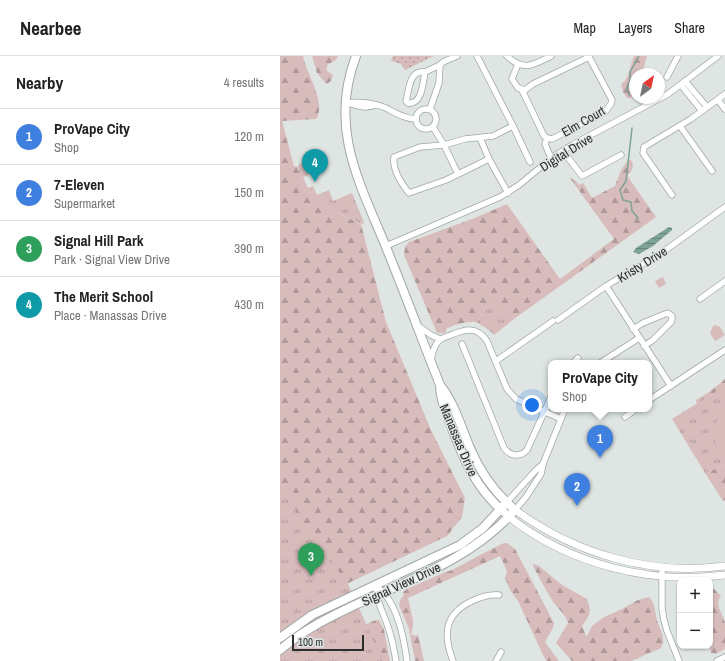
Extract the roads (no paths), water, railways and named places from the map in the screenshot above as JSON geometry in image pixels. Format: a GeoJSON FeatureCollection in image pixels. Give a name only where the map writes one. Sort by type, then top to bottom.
{"type":"FeatureCollection","features":[{"type":"Feature","properties":{"kind":"main road","name":"Manassas Drive"},"geometry":{"type":"LineString","coordinates":[[356,56],[348,82],[346,103],[346,136],[353,165],[440,385],[451,402],[478,465],[492,486],[515,510]]}},
{"type":"Feature","properties":{"kind":"main road","name":"Manassas Drive"},"geometry":{"type":"LineString","coordinates":[[440,385],[440,394],[444,407],[467,465],[479,485],[500,510],[509,517]]}},
{"type":"Feature","properties":{"kind":"main road","name":"Signal View Drive"},"geometry":{"type":"LineString","coordinates":[[280,638],[312,615],[460,545],[483,528],[507,502]]}},
{"type":"Feature","properties":{"kind":"main road","name":"Signal View Drive"},"geometry":{"type":"LineString","coordinates":[[280,650],[301,633],[321,621],[461,555],[478,544],[515,510]]}},
{"type":"Feature","properties":{"kind":"street"},"geometry":{"type":"LineString","coordinates":[[425,72],[417,101],[412,104],[408,103],[406,101],[412,78],[416,73],[425,72],[457,56]]}},
{"type":"Feature","properties":{"kind":"street"},"geometry":{"type":"LineString","coordinates":[[477,56],[530,162]]}},
{"type":"Feature","properties":{"kind":"street"},"geometry":{"type":"LineString","coordinates":[[507,56],[518,64],[530,66],[551,56]]}},
{"type":"Feature","properties":{"kind":"street"},"geometry":{"type":"LineString","coordinates":[[668,77],[678,56]]}},
{"type":"Feature","properties":{"kind":"street","name":"Digital Drive"},"geometry":{"type":"LineString","coordinates":[[386,246],[508,193],[551,158],[653,103],[683,83],[718,56]]}},
{"type":"Feature","properties":{"kind":"street","name":"Elm Court"},"geometry":{"type":"LineString","coordinates":[[518,64],[512,79],[514,84],[522,90],[544,136],[547,138],[552,139],[605,112],[612,100],[589,57],[533,84],[525,90],[522,90]]}},
{"type":"Feature","properties":{"kind":"street"},"geometry":{"type":"LineString","coordinates":[[430,109],[439,83],[440,65]]}},
{"type":"Feature","properties":{"kind":"street"},"geometry":{"type":"LineString","coordinates":[[683,83],[705,109]]}},
{"type":"Feature","properties":{"kind":"street"},"geometry":{"type":"LineString","coordinates":[[672,195],[643,151],[644,147],[680,126],[725,94]]}},
{"type":"Feature","properties":{"kind":"street"},"geometry":{"type":"LineString","coordinates":[[718,100],[725,109]]}},
{"type":"Feature","properties":{"kind":"street"},"geometry":{"type":"LineString","coordinates":[[346,103],[357,101],[369,102],[384,107],[403,117],[416,119]]}},
{"type":"Feature","properties":{"kind":"street"},"geometry":{"type":"LineString","coordinates":[[430,109],[433,111],[436,116],[436,122],[433,127],[423,128],[418,124],[416,119],[421,110],[430,109]]}},
{"type":"Feature","properties":{"kind":"street"},"geometry":{"type":"LineString","coordinates":[[489,159],[458,174],[409,193],[402,184],[393,161],[394,157],[420,147],[444,145],[465,139],[493,136],[513,126]]}},
{"type":"Feature","properties":{"kind":"street"},"geometry":{"type":"LineString","coordinates":[[680,126],[712,171]]}},
{"type":"Feature","properties":{"kind":"street"},"geometry":{"type":"LineString","coordinates":[[433,127],[444,145],[458,174]]}},
{"type":"Feature","properties":{"kind":"street"},"geometry":{"type":"LineString","coordinates":[[480,138],[489,159],[508,193]]}},
{"type":"Feature","properties":{"kind":"street","name":"Elm Court"},"geometry":{"type":"LineString","coordinates":[[547,138],[545,144],[551,158]]}},
{"type":"Feature","properties":{"kind":"street"},"geometry":{"type":"LineString","coordinates":[[563,151],[582,176],[621,155]]}},
{"type":"Feature","properties":{"kind":"street","name":"Kristy Drive"},"geometry":{"type":"LineString","coordinates":[[496,361],[606,286],[663,252],[725,207]]}},
{"type":"Feature","properties":{"kind":"street"},"geometry":{"type":"LineString","coordinates":[[700,299],[723,283],[725,290]]}},
{"type":"Feature","properties":{"kind":"street"},"geometry":{"type":"LineString","coordinates":[[606,286],[670,386]]}},
{"type":"Feature","properties":{"kind":"street"},"geometry":{"type":"LineString","coordinates":[[633,329],[665,314],[668,313],[672,316],[671,322],[653,340],[644,346]]}},
{"type":"Feature","properties":{"kind":"street"},"geometry":{"type":"LineString","coordinates":[[417,325],[431,335],[440,339]]}},
{"type":"Feature","properties":{"kind":"street"},"geometry":{"type":"LineString","coordinates":[[431,361],[435,345],[440,339],[462,331],[476,331],[483,335],[487,341],[507,389],[511,395],[516,399],[561,419]]}},
{"type":"Feature","properties":{"kind":"street"},"geometry":{"type":"LineString","coordinates":[[605,360],[639,338]]}},
{"type":"Feature","properties":{"kind":"street"},"geometry":{"type":"LineString","coordinates":[[462,344],[504,448],[509,453],[516,456],[521,455],[527,450],[548,403]]}},
{"type":"Feature","properties":{"kind":"street"},"geometry":{"type":"LineString","coordinates":[[652,398],[725,350]]}},
{"type":"Feature","properties":{"kind":"street"},"geometry":{"type":"LineString","coordinates":[[515,510],[541,474],[543,464],[564,412]]}},
{"type":"Feature","properties":{"kind":"street"},"geometry":{"type":"LineString","coordinates":[[625,417],[632,412]]}},
{"type":"Feature","properties":{"kind":"street"},"geometry":{"type":"LineString","coordinates":[[507,502],[543,464]]}},
{"type":"Feature","properties":{"kind":"street","name":"Manassas Drive"},"geometry":{"type":"LineString","coordinates":[[515,510],[551,533],[587,550],[602,555],[635,563],[665,567],[699,568],[725,566]]}},
{"type":"Feature","properties":{"kind":"street","name":"Manassas Drive"},"geometry":{"type":"LineString","coordinates":[[509,517],[535,535],[552,544],[585,559],[620,569],[664,576],[699,577],[725,575]]}},
{"type":"Feature","properties":{"kind":"street"},"geometry":{"type":"LineString","coordinates":[[665,567],[662,596],[664,620],[679,661]]}},
{"type":"Feature","properties":{"kind":"street"},"geometry":{"type":"LineString","coordinates":[[376,585],[391,637],[396,661]]}},
{"type":"Feature","properties":{"kind":"street"},"geometry":{"type":"LineString","coordinates":[[379,594],[389,600],[404,639],[407,661]]}},
{"type":"Feature","properties":{"kind":"street"},"geometry":{"type":"LineString","coordinates":[[453,661],[449,651],[447,634],[452,616],[462,606],[478,598],[488,595],[499,595]]}},
{"type":"Feature","properties":{"kind":"street"},"geometry":{"type":"LineString","coordinates":[[496,661],[501,652]]}},
{"type":"Feature","properties":{"kind":"street"},"geometry":{"type":"LineString","coordinates":[[717,661],[725,657]]}},
{"type":"Feature","properties":{"kind":"waterway"},"geometry":{"type":"LineString","coordinates":[[632,68],[639,56]]}},
{"type":"Feature","properties":{"kind":"waterway"},"geometry":{"type":"LineString","coordinates":[[629,83],[627,88],[629,95]]}},
{"type":"Feature","properties":{"kind":"waterway"},"geometry":{"type":"LineString","coordinates":[[632,128],[626,181],[620,190],[623,200],[631,202],[632,211],[638,218]]}},
{"type":"Feature","properties":{"kind":"place","name":"The Merit School"},"geometry":{"type":"Point","coordinates":[315,182]}},
{"type":"Feature","properties":{"kind":"place","name":"ProVape City"},"geometry":{"type":"Point","coordinates":[600,458]}},
{"type":"Feature","properties":{"kind":"place","name":"7-Eleven"},"geometry":{"type":"Point","coordinates":[577,506]}},
{"type":"Feature","properties":{"kind":"place","name":"Signal Hill Park"},"geometry":{"type":"Point","coordinates":[311,576]}}]}
